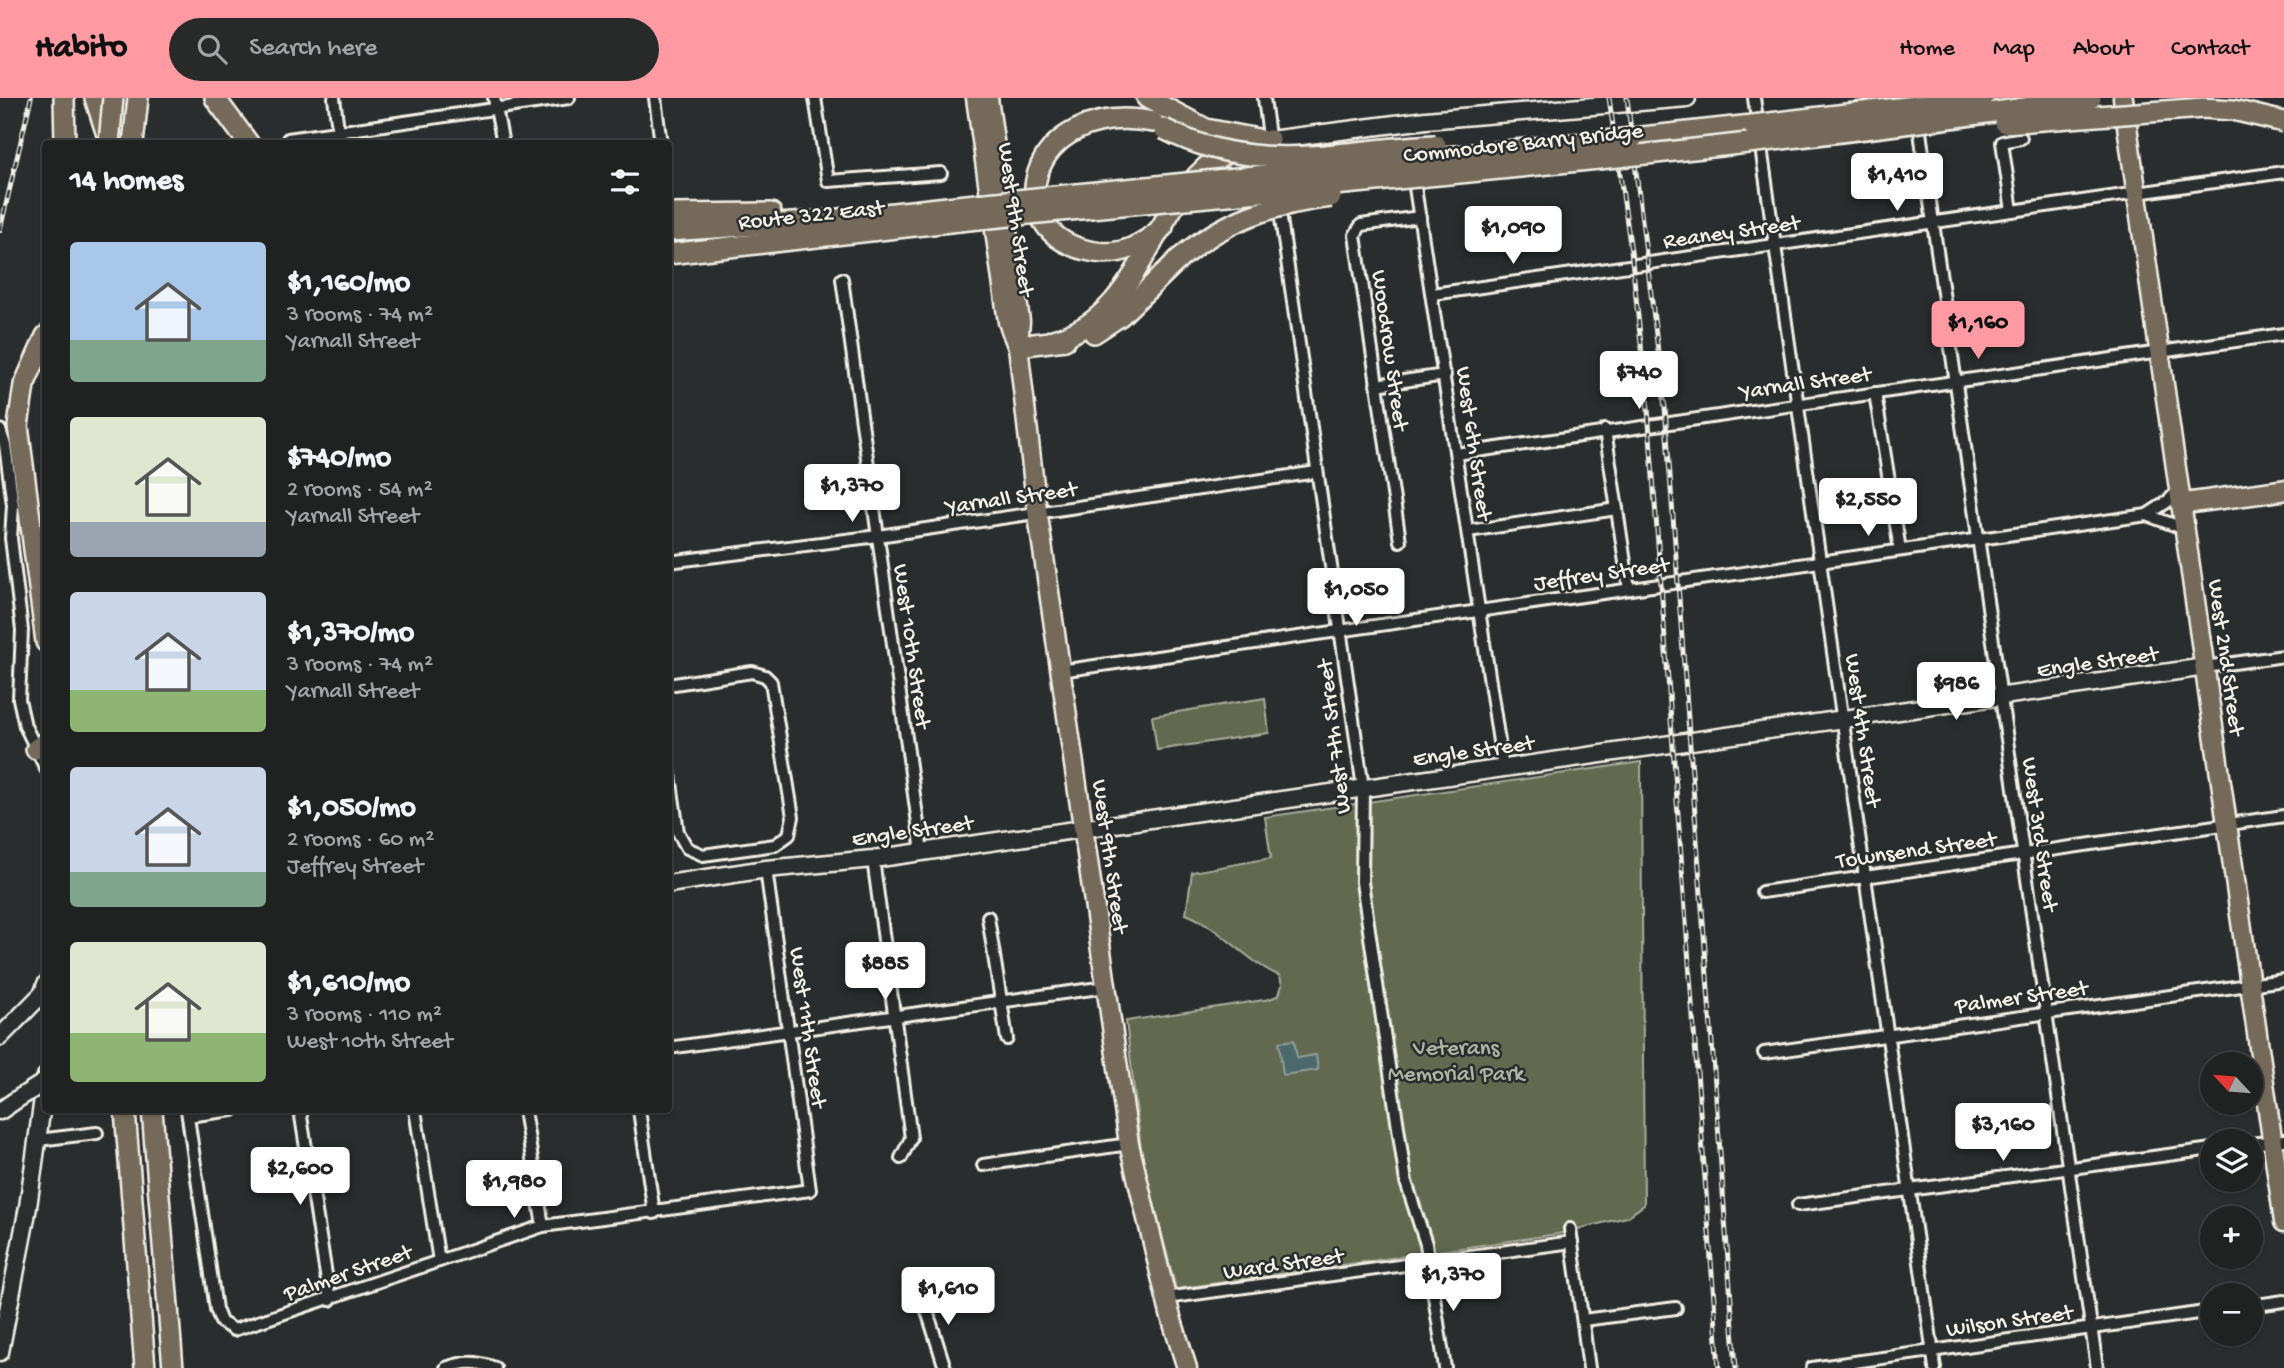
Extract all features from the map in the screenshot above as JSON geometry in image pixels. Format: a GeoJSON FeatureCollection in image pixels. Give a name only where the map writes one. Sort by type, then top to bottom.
{"type":"FeatureCollection","features":[{"type":"Feature","properties":{"kind":"highway"},"geometry":{"type":"LineString","coordinates":[[64,98],[65,140]]}},
{"type":"Feature","properties":{"kind":"highway"},"geometry":{"type":"LineString","coordinates":[[95,98],[108,140]]}},
{"type":"Feature","properties":{"kind":"highway"},"geometry":{"type":"LineString","coordinates":[[109,140],[113,98]]}},
{"type":"Feature","properties":{"kind":"highway"},"geometry":{"type":"LineString","coordinates":[[215,98],[246,140]]}},
{"type":"Feature","properties":{"kind":"highway"},"geometry":{"type":"LineString","coordinates":[[1147,98],[1206,129],[1270,140]]}},
{"type":"Feature","properties":{"kind":"highway"},"geometry":{"type":"LineString","coordinates":[[1752,125],[1902,98]]}},
{"type":"Feature","properties":{"kind":"highway","name":"Commodore Barry Bridge"},"geometry":{"type":"LineString","coordinates":[[958,214],[1983,98]]}},
{"type":"Feature","properties":{"kind":"highway","name":"Commodore Barry Bridge"},"geometry":{"type":"LineString","coordinates":[[958,214],[1620,155],[1812,135],[2091,98]]}},
{"type":"Feature","properties":{"kind":"highway"},"geometry":{"type":"LineString","coordinates":[[1124,99],[1159,125]]}},
{"type":"Feature","properties":{"kind":"highway"},"geometry":{"type":"LineString","coordinates":[[133,140],[138,100]]}},
{"type":"Feature","properties":{"kind":"highway"},"geometry":{"type":"LineString","coordinates":[[1163,227],[1144,243],[1127,250],[1108,253],[1089,251],[1056,233],[1044,218],[1035,191],[1039,154],[1048,137],[1069,118],[1096,108],[1115,108],[1218,150],[1273,158],[1422,145],[1633,138]]}},
{"type":"Feature","properties":{"kind":"highway"},"geometry":{"type":"LineString","coordinates":[[1812,135],[1890,135],[2173,108],[2233,110],[2284,122]]}},
{"type":"Feature","properties":{"kind":"highway"},"geometry":{"type":"LineString","coordinates":[[1053,340],[1081,330],[1105,312],[1195,179],[1207,166],[1230,152],[1270,140]]}},
{"type":"Feature","properties":{"kind":"highway"},"geometry":{"type":"LineString","coordinates":[[1018,346],[1088,336],[1112,323],[1179,259],[1228,224],[1288,203],[1620,155]]}},
{"type":"Feature","properties":{"kind":"highway"},"geometry":{"type":"LineString","coordinates":[[672,214],[958,214]]}},
{"type":"Feature","properties":{"kind":"highway","name":"Route 322 East"},"geometry":{"type":"LineString","coordinates":[[672,253],[958,214]]}},
{"type":"Feature","properties":{"kind":"highway"},"geometry":{"type":"LineString","coordinates":[[672,231],[822,221],[863,215]]}},
{"type":"Feature","properties":{"kind":"highway"},"geometry":{"type":"LineString","coordinates":[[42,344],[27,376],[18,426],[42,612]]}},
{"type":"Feature","properties":{"kind":"highway"},"geometry":{"type":"LineString","coordinates":[[2180,497],[2284,490]]}},
{"type":"Feature","properties":{"kind":"highway"},"geometry":{"type":"LineString","coordinates":[[29,516],[42,570]]}},
{"type":"Feature","properties":{"kind":"highway"},"geometry":{"type":"LineString","coordinates":[[125,1113],[145,1368]]}},
{"type":"Feature","properties":{"kind":"highway"},"geometry":{"type":"LineString","coordinates":[[152,1113],[173,1368]]}},
{"type":"Feature","properties":{"kind":"main road","name":"West 9th Street"},"geometry":{"type":"LineString","coordinates":[[976,98],[1008,322],[1018,346]]}},
{"type":"Feature","properties":{"kind":"main road","name":"West 9th Street"},"geometry":{"type":"LineString","coordinates":[[988,98],[1020,321],[1018,346],[1037,513],[1129,1144],[1166,1298],[1187,1368]]}},
{"type":"Feature","properties":{"kind":"main road","name":"West 2nd Street"},"geometry":{"type":"LineString","coordinates":[[2123,98],[2250,985],[2278,1140],[2284,1222]]}},
{"type":"Feature","properties":{"kind":"street"},"geometry":{"type":"LineString","coordinates":[[334,98],[339,140]]}},
{"type":"Feature","properties":{"kind":"street"},"geometry":{"type":"LineString","coordinates":[[288,139],[495,103],[569,98]]}},
{"type":"Feature","properties":{"kind":"street"},"geometry":{"type":"LineString","coordinates":[[655,98],[660,140]]}},
{"type":"Feature","properties":{"kind":"street"},"geometry":{"type":"LineString","coordinates":[[815,98],[828,181],[941,173]]}},
{"type":"Feature","properties":{"kind":"street","name":"West 7th Street"},"geometry":{"type":"LineString","coordinates":[[1264,98],[1363,788],[1362,882],[1406,1182],[1430,1262],[1445,1368]]}},
{"type":"Feature","properties":{"kind":"street"},"geometry":{"type":"LineString","coordinates":[[1270,140],[1405,123],[1687,98]]}},
{"type":"Feature","properties":{"kind":"street","name":"West 4th Street"},"geometry":{"type":"LineString","coordinates":[[1754,98],[1935,1368]]}},
{"type":"Feature","properties":{"kind":"street","name":"West 3rd Street"},"geometry":{"type":"LineString","coordinates":[[1914,98],[1957,379],[2097,1368]]}},
{"type":"Feature","properties":{"kind":"street"},"geometry":{"type":"LineString","coordinates":[[495,103],[502,140]]}},
{"type":"Feature","properties":{"kind":"street","name":"West 6th Street"},"geometry":{"type":"LineString","coordinates":[[1405,123],[1503,768]]}},
{"type":"Feature","properties":{"kind":"street"},"geometry":{"type":"LineString","coordinates":[[2012,211],[2001,142],[2021,138]]}},
{"type":"Feature","properties":{"kind":"street","name":"Reaney Street"},"geometry":{"type":"LineString","coordinates":[[1433,294],[2284,172]]}},
{"type":"Feature","properties":{"kind":"street","name":"Woodrow Street"},"geometry":{"type":"LineString","coordinates":[[1399,541],[1355,235],[1361,225],[1420,217]]}},
{"type":"Feature","properties":{"kind":"street","name":"West 10th Street"},"geometry":{"type":"LineString","coordinates":[[842,279],[922,852]]}},
{"type":"Feature","properties":{"kind":"street","name":"Yarnall Street"},"geometry":{"type":"LineString","coordinates":[[1456,454],[1605,430],[2284,334]]}},
{"type":"Feature","properties":{"kind":"street"},"geometry":{"type":"LineString","coordinates":[[1376,385],[1445,375]]}},
{"type":"Feature","properties":{"kind":"street"},"geometry":{"type":"LineString","coordinates":[[1875,393],[1900,550]]}},
{"type":"Feature","properties":{"kind":"street"},"geometry":{"type":"LineString","coordinates":[[0,430],[5,445],[13,505],[11,538],[22,630],[19,699],[25,726],[41,746]]}},
{"type":"Feature","properties":{"kind":"street"},"geometry":{"type":"LineString","coordinates":[[1605,430],[1629,589]]}},
{"type":"Feature","properties":{"kind":"street","name":"Yarnall Street"},"geometry":{"type":"LineString","coordinates":[[672,562],[877,536],[1317,472]]}},
{"type":"Feature","properties":{"kind":"street"},"geometry":{"type":"LineString","coordinates":[[2147,515],[2180,497]]}},
{"type":"Feature","properties":{"kind":"street"},"geometry":{"type":"LineString","coordinates":[[1468,531],[1617,509]]}},
{"type":"Feature","properties":{"kind":"street"},"geometry":{"type":"LineString","coordinates":[[2147,515],[2185,529]]}},
{"type":"Feature","properties":{"kind":"street","name":"Jeffrey Street"},"geometry":{"type":"LineString","coordinates":[[1060,671],[2147,515]]}},
{"type":"Feature","properties":{"kind":"street","name":"Engle Street"},"geometry":{"type":"LineString","coordinates":[[672,883],[766,869],[873,859],[2284,656]]}},
{"type":"Feature","properties":{"kind":"street"},"geometry":{"type":"LineString","coordinates":[[672,684],[752,672],[765,676],[773,685],[793,817],[789,835],[775,845],[699,854],[687,848],[678,832],[672,789]]}},
{"type":"Feature","properties":{"kind":"street","name":"Townsend Street"},"geometry":{"type":"LineString","coordinates":[[1762,892],[2284,816]]}},
{"type":"Feature","properties":{"kind":"street"},"geometry":{"type":"LineString","coordinates":[[873,859],[911,1138],[901,1158]]}},
{"type":"Feature","properties":{"kind":"street","name":"West 11th Street"},"geometry":{"type":"LineString","coordinates":[[766,869],[810,1190]]}},
{"type":"Feature","properties":{"kind":"street"},"geometry":{"type":"LineString","coordinates":[[988,917],[999,1002],[1007,1039]]}},
{"type":"Feature","properties":{"kind":"street","name":"Palmer Street"},"geometry":{"type":"LineString","coordinates":[[1764,1053],[2284,980]]}},
{"type":"Feature","properties":{"kind":"street"},"geometry":{"type":"LineString","coordinates":[[672,1047],[1106,987]]}},
{"type":"Feature","properties":{"kind":"street"},"geometry":{"type":"LineString","coordinates":[[0,1037],[42,995]]}},
{"type":"Feature","properties":{"kind":"street"},"geometry":{"type":"LineString","coordinates":[[0,1111],[42,1081]]}},
{"type":"Feature","properties":{"kind":"street"},"geometry":{"type":"LineString","coordinates":[[0,1352],[42,1109]]}},
{"type":"Feature","properties":{"kind":"street","name":"Palmer Street"},"geometry":{"type":"LineString","coordinates":[[187,1113],[216,1309],[221,1322],[228,1328],[239,1330],[543,1226],[810,1190]]}},
{"type":"Feature","properties":{"kind":"street"},"geometry":{"type":"LineString","coordinates":[[300,1113],[330,1300]]}},
{"type":"Feature","properties":{"kind":"street"},"geometry":{"type":"LineString","coordinates":[[415,1113],[439,1261]]}},
{"type":"Feature","properties":{"kind":"street"},"geometry":{"type":"LineString","coordinates":[[524,1113],[543,1226]]}},
{"type":"Feature","properties":{"kind":"street"},"geometry":{"type":"LineString","coordinates":[[639,1113],[654,1213]]}},
{"type":"Feature","properties":{"kind":"street"},"geometry":{"type":"LineString","coordinates":[[38,1140],[97,1133]]}},
{"type":"Feature","properties":{"kind":"street"},"geometry":{"type":"LineString","coordinates":[[983,1165],[1129,1144]]}},
{"type":"Feature","properties":{"kind":"street"},"geometry":{"type":"LineString","coordinates":[[1798,1205],[2200,1151]]}},
{"type":"Feature","properties":{"kind":"street"},"geometry":{"type":"LineString","coordinates":[[1570,1229],[1589,1368]]}},
{"type":"Feature","properties":{"kind":"street","name":"Ward Street"},"geometry":{"type":"LineString","coordinates":[[1166,1298],[1572,1242]]}},
{"type":"Feature","properties":{"kind":"street"},"geometry":{"type":"LineString","coordinates":[[922,1295],[944,1368]]}},
{"type":"Feature","properties":{"kind":"street"},"geometry":{"type":"LineString","coordinates":[[2263,1304],[2284,1301]]}},
{"type":"Feature","properties":{"kind":"street"},"geometry":{"type":"LineString","coordinates":[[1583,1321],[1676,1308]]}},
{"type":"Feature","properties":{"kind":"street","name":"Wilson Street"},"geometry":{"type":"LineString","coordinates":[[1812,1368],[2200,1313]]}},
{"type":"Feature","properties":{"kind":"street"},"geometry":{"type":"LineString","coordinates":[[446,1368],[462,1362],[479,1362],[495,1368]]}},
{"type":"Feature","properties":{"kind":"green space"},"geometry":{"type":"Polygon","coordinates":[[[1265,698],[1269,733],[1157,750],[1152,716],[1265,698]]]}},
{"type":"Feature","properties":{"kind":"green space","name":"Veterans Memorial Park"},"geometry":{"type":"Polygon","coordinates":[[[1641,762],[1644,1205],[1627,1217],[1558,1234],[1176,1289],[1142,1157],[1126,1021],[1270,999],[1279,995],[1282,985],[1280,976],[1267,970],[1211,927],[1186,914],[1192,872],[1271,858],[1265,817],[1641,762]]]}},
{"type":"Feature","properties":{"kind":"water"},"geometry":{"type":"Polygon","coordinates":[[[1294,1040],[1297,1058],[1316,1055],[1318,1070],[1283,1075],[1279,1042],[1294,1040]]]}},
{"type":"Feature","properties":{"kind":"railway"},"geometry":{"type":"LineString","coordinates":[[0,230],[31,98]]}},
{"type":"Feature","properties":{"kind":"railway"},"geometry":{"type":"LineString","coordinates":[[1609,98],[1631,251],[1648,409],[1719,1368]]}},
{"type":"Feature","properties":{"kind":"railway"},"geometry":{"type":"LineString","coordinates":[[1627,98],[1665,408],[1736,1368]]}}]}
